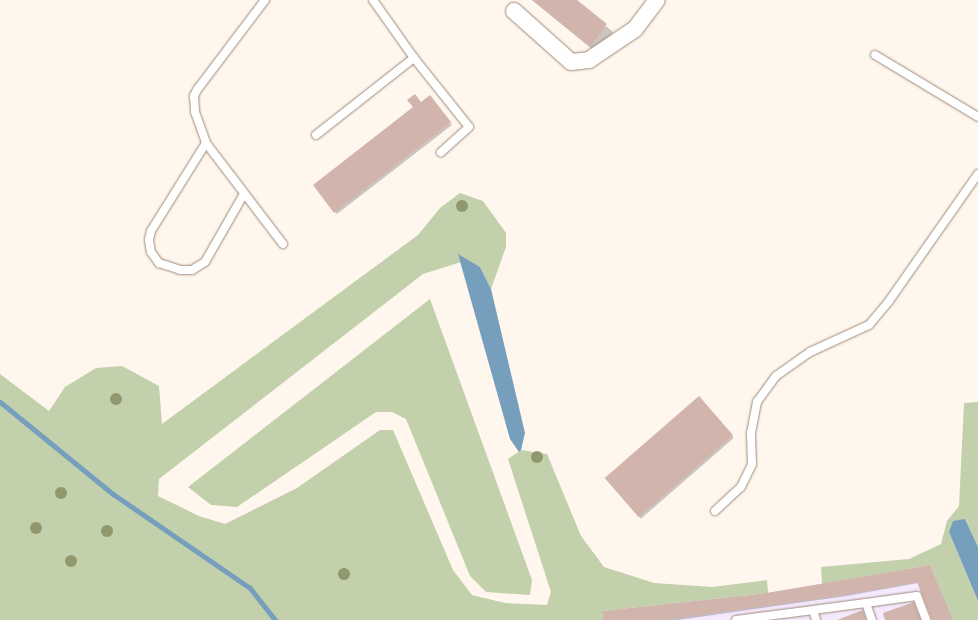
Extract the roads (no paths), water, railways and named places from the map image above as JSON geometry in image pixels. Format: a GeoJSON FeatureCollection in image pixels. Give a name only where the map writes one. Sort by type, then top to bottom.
{"type":"FeatureCollection","features":[{"type":"Feature","properties":{"kind":"street"},"geometry":{"type":"LineString","coordinates":[[514,11],[571,62],[589,60],[635,29],[658,0]]}},
{"type":"Feature","properties":{"kind":"lane"},"geometry":{"type":"LineString","coordinates":[[265,0],[194,96],[195,112],[206,143],[283,244]]}},
{"type":"Feature","properties":{"kind":"lane"},"geometry":{"type":"LineString","coordinates":[[373,0],[414,58],[469,127],[441,152]]}},
{"type":"Feature","properties":{"kind":"lane"},"geometry":{"type":"LineString","coordinates":[[875,55],[978,117]]}},
{"type":"Feature","properties":{"kind":"lane"},"geometry":{"type":"LineString","coordinates":[[316,135],[414,58]]}},
{"type":"Feature","properties":{"kind":"lane"},"geometry":{"type":"LineString","coordinates":[[206,143],[151,231],[149,240],[151,252],[159,263],[180,270],[192,270],[205,262],[244,194]]}},
{"type":"Feature","properties":{"kind":"lane"},"geometry":{"type":"LineString","coordinates":[[715,510],[740,487],[752,464],[751,433],[758,402],[776,376],[810,352],[869,325],[889,301],[978,174]]}},
{"type":"Feature","properties":{"kind":"lane"},"geometry":{"type":"LineString","coordinates":[[736,620],[917,596],[926,620]]}},
{"type":"Feature","properties":{"kind":"lane"},"geometry":{"type":"LineString","coordinates":[[866,602],[872,620]]}},
{"type":"Feature","properties":{"kind":"lane"},"geometry":{"type":"LineString","coordinates":[[813,610],[816,620]]}},
{"type":"Feature","properties":{"kind":"water"},"geometry":{"type":"Polygon","coordinates":[[[458,254],[480,267],[491,289],[525,433],[521,450],[519,452],[510,439],[458,254]]]}},
{"type":"Feature","properties":{"kind":"water"},"geometry":{"type":"Polygon","coordinates":[[[965,519],[978,547],[978,601],[949,532],[953,521],[965,519]]]}},
{"type":"Feature","properties":{"kind":"waterway"},"geometry":{"type":"LineString","coordinates":[[0,402],[113,494],[250,588],[275,620]]}}]}
